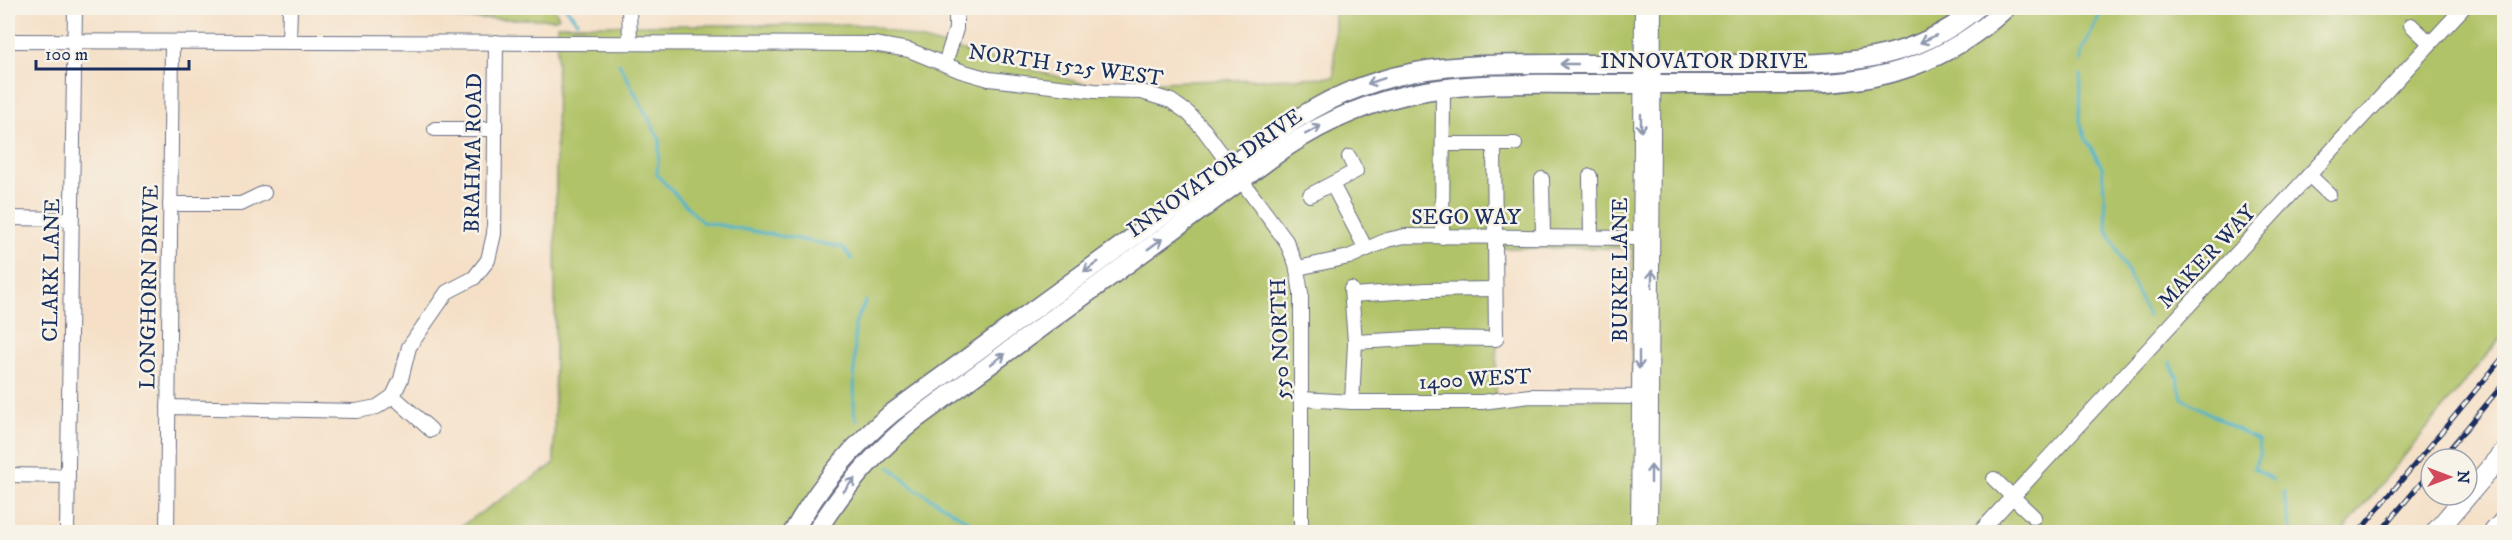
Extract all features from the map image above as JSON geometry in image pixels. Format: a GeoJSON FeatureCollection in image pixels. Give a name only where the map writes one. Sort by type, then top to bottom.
{"type":"FeatureCollection","features":[{"type":"Feature","properties":{"kind":"highway"},"geometry":{"type":"LineString","coordinates":[[2436,532],[2505,452]]}},
{"type":"Feature","properties":{"kind":"highway"},"geometry":{"type":"LineString","coordinates":[[2494,532],[2505,521]]}},
{"type":"Feature","properties":{"kind":"main road","name":"INNOVATOR DRIVE"},"geometry":{"type":"LineString","coordinates":[[816,532],[859,472],[901,432],[1237,172],[1282,128],[1318,106],[1359,87],[1400,74],[1468,64],[1802,64],[1859,61],[1888,55],[1928,40],[1955,25],[1977,8]]}},
{"type":"Feature","properties":{"kind":"main road","name":"INNOVATOR DRIVE"},"geometry":{"type":"LineString","coordinates":[[793,532],[825,481],[851,450],[877,425],[1237,172],[1348,112],[1389,98],[1443,87],[1489,84],[1821,84],[1880,76],[1923,63],[1955,48],[2006,8]]}},
{"type":"Feature","properties":{"kind":"street","name":"CLARK LANE"},"geometry":{"type":"LineString","coordinates":[[67,532],[75,8]]}},
{"type":"Feature","properties":{"kind":"street"},"geometry":{"type":"LineString","coordinates":[[289,42],[290,8]]}},
{"type":"Feature","properties":{"kind":"street"},"geometry":{"type":"LineString","coordinates":[[629,8],[630,42]]}},
{"type":"Feature","properties":{"kind":"street"},"geometry":{"type":"LineString","coordinates":[[945,64],[956,29],[956,8]]}},
{"type":"Feature","properties":{"kind":"street","name":"BURKE LANE"},"geometry":{"type":"LineString","coordinates":[[1642,8],[1648,64]]}},
{"type":"Feature","properties":{"kind":"street","name":"BURKE LANE"},"geometry":{"type":"LineString","coordinates":[[1650,532],[1640,238],[1648,64],[1654,8]]}},
{"type":"Feature","properties":{"kind":"street","name":"MAKER WAY"},"geometry":{"type":"LineString","coordinates":[[1980,532],[2463,8]]}},
{"type":"Feature","properties":{"kind":"street"},"geometry":{"type":"LineString","coordinates":[[2411,25],[2430,43]]}},
{"type":"Feature","properties":{"kind":"street","name":"NORTH 1525 WEST"},"geometry":{"type":"LineString","coordinates":[[8,41],[873,44],[909,50],[969,74],[989,79],[1095,91],[1142,92],[1161,96],[1188,113],[1237,172]]}},
{"type":"Feature","properties":{"kind":"street","name":"LONGHORN DRIVE"},"geometry":{"type":"LineString","coordinates":[[167,532],[172,42]]}},
{"type":"Feature","properties":{"kind":"street","name":"BRAHMA ROAD"},"geometry":{"type":"LineString","coordinates":[[393,396],[401,379],[409,347],[447,292],[474,278],[488,260],[494,234],[496,42]]}},
{"type":"Feature","properties":{"kind":"street","name":"BURKE LANE"},"geometry":{"type":"LineString","coordinates":[[1638,532],[1645,397],[1647,84]]}},
{"type":"Feature","properties":{"kind":"street"},"geometry":{"type":"LineString","coordinates":[[1442,237],[1443,87]]}},
{"type":"Feature","properties":{"kind":"street"},"geometry":{"type":"LineString","coordinates":[[435,129],[494,129]]}},
{"type":"Feature","properties":{"kind":"street"},"geometry":{"type":"LineString","coordinates":[[1443,144],[1515,144]]}},
{"type":"Feature","properties":{"kind":"street"},"geometry":{"type":"LineString","coordinates":[[1355,342],[1429,338],[1496,339],[1494,144]]}},
{"type":"Feature","properties":{"kind":"street"},"geometry":{"type":"LineString","coordinates":[[1310,195],[1356,171],[1349,157]]}},
{"type":"Feature","properties":{"kind":"street","name":"550 NORTH"},"geometry":{"type":"LineString","coordinates":[[1237,172],[1286,242],[1298,268],[1301,293],[1301,532]]}},
{"type":"Feature","properties":{"kind":"street"},"geometry":{"type":"LineString","coordinates":[[2309,175],[2329,194]]}},
{"type":"Feature","properties":{"kind":"street"},"geometry":{"type":"LineString","coordinates":[[1590,176],[1590,237]]}},
{"type":"Feature","properties":{"kind":"street"},"geometry":{"type":"LineString","coordinates":[[1542,179],[1543,237]]}},
{"type":"Feature","properties":{"kind":"street"},"geometry":{"type":"LineString","coordinates":[[1332,184],[1366,249]]}},
{"type":"Feature","properties":{"kind":"street"},"geometry":{"type":"LineString","coordinates":[[170,204],[241,204],[264,193]]}},
{"type":"Feature","properties":{"kind":"street"},"geometry":{"type":"LineString","coordinates":[[8,218],[71,219]]}},
{"type":"Feature","properties":{"kind":"street","name":"SEGO WAY"},"geometry":{"type":"LineString","coordinates":[[1298,268],[1349,257],[1405,236],[1640,238]]}},
{"type":"Feature","properties":{"kind":"street"},"geometry":{"type":"LineString","coordinates":[[1353,402],[1355,342],[1351,292],[1495,289]]}},
{"type":"Feature","properties":{"kind":"street"},"geometry":{"type":"LineString","coordinates":[[168,407],[356,411],[377,407],[393,396],[430,430]]}},
{"type":"Feature","properties":{"kind":"street","name":"1400 WEST"},"geometry":{"type":"LineString","coordinates":[[1302,399],[1353,402],[1491,402],[1543,396],[1645,397]]}},
{"type":"Feature","properties":{"kind":"street"},"geometry":{"type":"LineString","coordinates":[[8,475],[68,476]]}},
{"type":"Feature","properties":{"kind":"street"},"geometry":{"type":"LineString","coordinates":[[1994,479],[2034,517]]}},
{"type":"Feature","properties":{"kind":"green space"},"geometry":{"type":"Polygon","coordinates":[[[446,8],[554,8],[559,17],[556,19],[458,19],[446,8]]]}},
{"type":"Feature","properties":{"kind":"green space"},"geometry":{"type":"Polygon","coordinates":[[[1335,8],[2504,8],[2504,334],[2342,532],[452,532],[554,464],[557,25],[867,25],[1085,84],[1334,77],[1335,8]],[[1498,248],[1496,399],[1632,398],[1632,248],[1498,248]]]}},
{"type":"Feature","properties":{"kind":"waterway"},"geometry":{"type":"LineString","coordinates":[[566,8],[577,21]]}},
{"type":"Feature","properties":{"kind":"waterway"},"geometry":{"type":"LineString","coordinates":[[2081,61],[2081,53],[2103,8]]}},
{"type":"Feature","properties":{"kind":"waterway"},"geometry":{"type":"LineString","coordinates":[[619,63],[660,140],[657,175],[702,222],[842,247],[852,259]]}},
{"type":"Feature","properties":{"kind":"waterway"},"geometry":{"type":"LineString","coordinates":[[2081,75],[2080,121],[2086,139],[2102,167],[2107,229],[2148,316]]}},
{"type":"Feature","properties":{"kind":"waterway"},"geometry":{"type":"LineString","coordinates":[[857,420],[854,412],[855,323],[866,301]]}},
{"type":"Feature","properties":{"kind":"waterway"},"geometry":{"type":"LineString","coordinates":[[2170,362],[2177,377],[2182,398],[2258,441],[2260,452],[2254,468],[2273,480]]}},
{"type":"Feature","properties":{"kind":"waterway"},"geometry":{"type":"LineString","coordinates":[[889,466],[914,488],[986,532]]}},
{"type":"Feature","properties":{"kind":"waterway"},"geometry":{"type":"LineString","coordinates":[[2285,491],[2284,497],[2291,532]]}},
{"type":"Feature","properties":{"kind":"railway"},"geometry":{"type":"LineString","coordinates":[[2359,532],[2504,356]]}},
{"type":"Feature","properties":{"kind":"railway"},"geometry":{"type":"LineString","coordinates":[[2451,447],[2504,383]]}},
{"type":"Feature","properties":{"kind":"railway"},"geometry":{"type":"LineString","coordinates":[[2380,532],[2419,485]]}}]}
